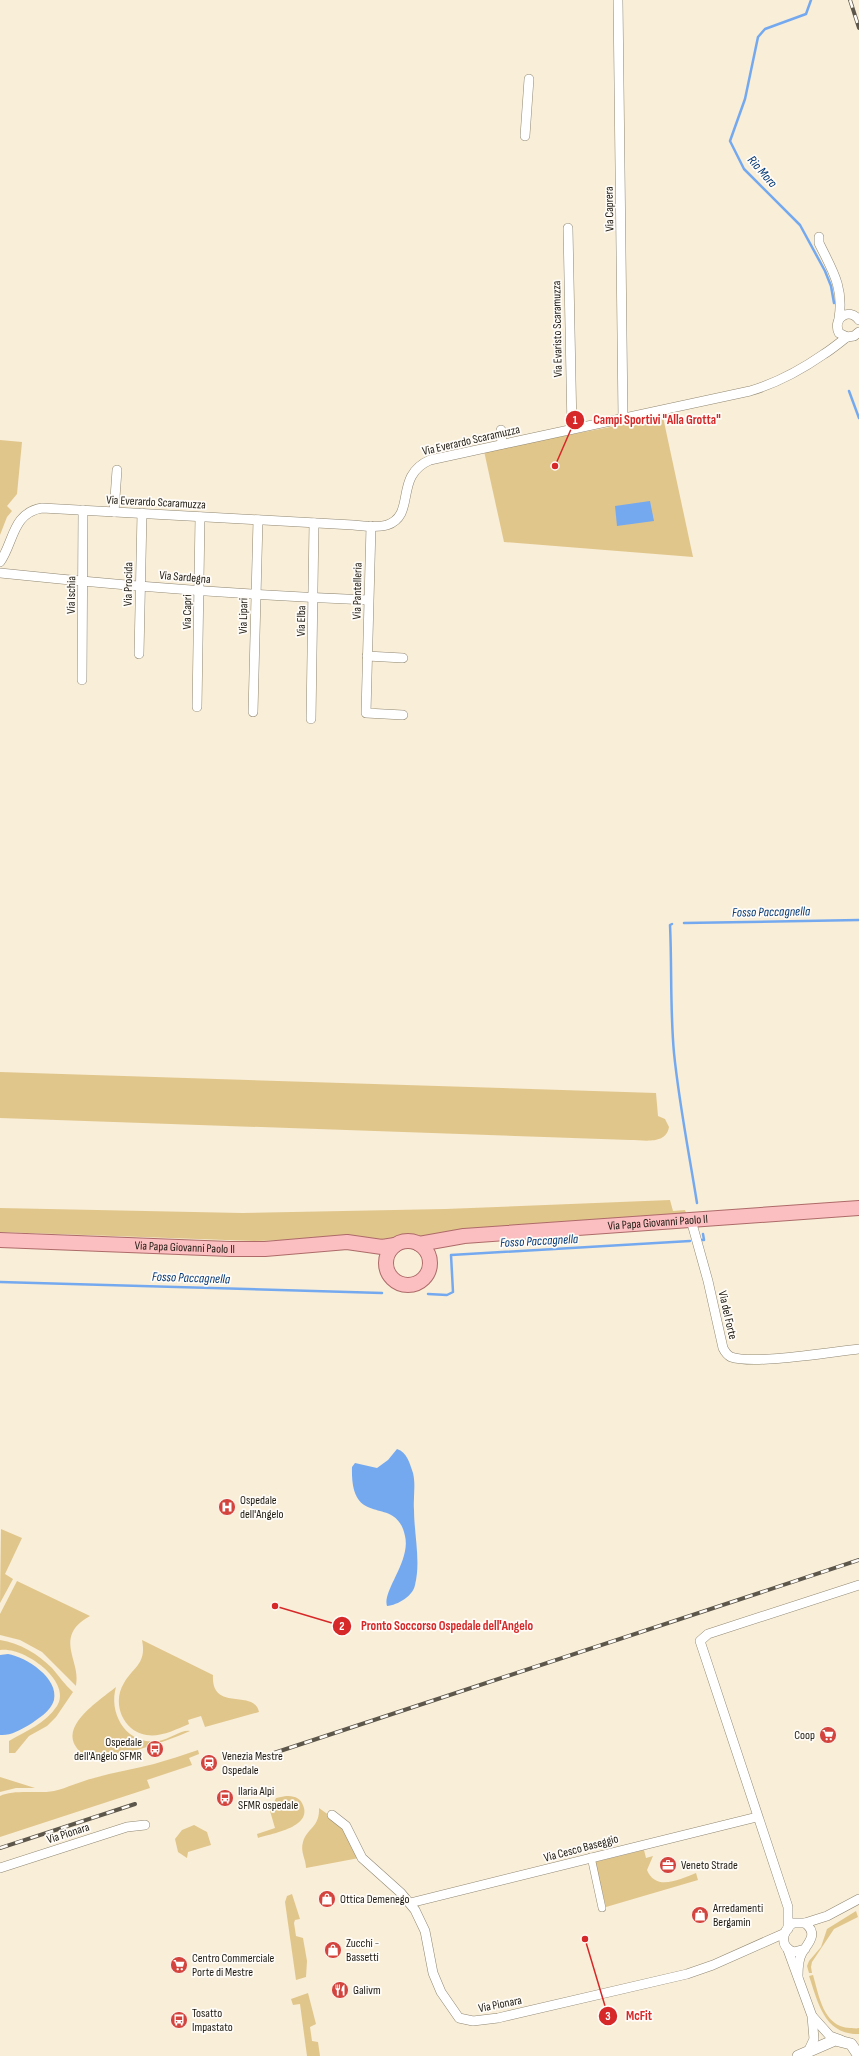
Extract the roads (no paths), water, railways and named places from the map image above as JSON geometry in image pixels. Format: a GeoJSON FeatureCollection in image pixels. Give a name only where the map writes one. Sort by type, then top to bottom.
{"type":"FeatureCollection","features":[{"type":"Feature","properties":{"kind":"main road","name":"Via Papa Giovanni Paolo II"},"geometry":{"type":"LineString","coordinates":[[419,1244],[456,1237],[859,1208]]}},
{"type":"Feature","properties":{"kind":"main road","name":"Via Papa Giovanni Paolo II"},"geometry":{"type":"LineString","coordinates":[[429,1262],[432,1254],[440,1245],[456,1237]]}},
{"type":"Feature","properties":{"kind":"main road","name":"Via Papa Giovanni Paolo II"},"geometry":{"type":"LineString","coordinates":[[0,1240],[230,1249],[265,1249],[347,1242],[382,1247],[395,1245]]}},
{"type":"Feature","properties":{"kind":"main road"},"geometry":{"type":"LineString","coordinates":[[368,1246],[378,1251],[389,1274],[394,1280],[409,1284],[418,1281],[424,1276],[428,1270],[429,1262],[426,1251],[419,1244],[408,1241],[395,1245],[388,1253],[386,1265]]}},
{"type":"Feature","properties":{"kind":"street","name":"Via Caprera"},"geometry":{"type":"LineString","coordinates":[[618,0],[623,418]]}},
{"type":"Feature","properties":{"kind":"street"},"geometry":{"type":"LineString","coordinates":[[525,136],[529,79]]}},
{"type":"Feature","properties":{"kind":"street","name":"Via Evaristo Scaramuzza"},"geometry":{"type":"LineString","coordinates":[[568,228],[572,429]]}},
{"type":"Feature","properties":{"kind":"street"},"geometry":{"type":"LineString","coordinates":[[820,238],[819,243],[836,277],[842,304],[837,326],[838,331],[833,346]]}},
{"type":"Feature","properties":{"kind":"street"},"geometry":{"type":"LineString","coordinates":[[842,304],[855,316]]}},
{"type":"Feature","properties":{"kind":"street"},"geometry":{"type":"LineString","coordinates":[[839,318],[855,316]]}},
{"type":"Feature","properties":{"kind":"street"},"geometry":{"type":"LineString","coordinates":[[838,331],[856,336]]}},
{"type":"Feature","properties":{"kind":"street"},"geometry":{"type":"LineString","coordinates":[[833,346],[856,336]]}},
{"type":"Feature","properties":{"kind":"street","name":"Via Everardo Scaramuzza"},"geometry":{"type":"LineString","coordinates":[[0,562],[20,519],[36,509],[83,510],[371,526],[388,524],[399,516],[403,509],[411,475],[419,465],[430,460],[721,398],[764,387],[794,373],[823,355],[833,346]]}},
{"type":"Feature","properties":{"kind":"street"},"geometry":{"type":"LineString","coordinates":[[501,430],[502,444]]}},
{"type":"Feature","properties":{"kind":"street"},"geometry":{"type":"LineString","coordinates":[[114,512],[117,470]]}},
{"type":"Feature","properties":{"kind":"street","name":"Via Ischia"},"geometry":{"type":"LineString","coordinates":[[82,680],[84,581],[83,510]]}},
{"type":"Feature","properties":{"kind":"street","name":"Via Procida"},"geometry":{"type":"LineString","coordinates":[[139,654],[142,513]]}},
{"type":"Feature","properties":{"kind":"street","name":"Via Capri"},"geometry":{"type":"LineString","coordinates":[[197,707],[200,517]]}},
{"type":"Feature","properties":{"kind":"street","name":"Via Lipari"},"geometry":{"type":"LineString","coordinates":[[253,712],[258,520]]}},
{"type":"Feature","properties":{"kind":"street","name":"Via Elba"},"geometry":{"type":"LineString","coordinates":[[311,719],[314,523]]}},
{"type":"Feature","properties":{"kind":"street","name":"Via Pantelleria"},"geometry":{"type":"LineString","coordinates":[[371,526],[366,713],[404,714]]}},
{"type":"Feature","properties":{"kind":"street","name":"Via Everardo Scaramuzza"},"geometry":{"type":"LineString","coordinates":[[0,553],[10,539]]}},
{"type":"Feature","properties":{"kind":"street","name":"Via Sardegna"},"geometry":{"type":"LineString","coordinates":[[0,573],[199,591],[368,600]]}},
{"type":"Feature","properties":{"kind":"street"},"geometry":{"type":"LineString","coordinates":[[367,656],[403,658]]}},
{"type":"Feature","properties":{"kind":"street","name":"Via del Forte"},"geometry":{"type":"LineString","coordinates":[[691,1220],[708,1281],[723,1348],[728,1355],[733,1358],[760,1359],[859,1349]]}},
{"type":"Feature","properties":{"kind":"street"},"geometry":{"type":"LineString","coordinates":[[812,1936],[810,1927],[803,1923],[788,1906],[700,1641],[708,1634],[859,1585]]}},
{"type":"Feature","properties":{"kind":"street","name":"Via Pionara"},"geometry":{"type":"LineString","coordinates":[[332,1815],[346,1826],[362,1858],[410,1903],[425,1931],[433,1974],[441,1992],[458,2018],[468,2021],[498,2018],[677,1977],[713,1965],[759,1945],[786,1931]]}},
{"type":"Feature","properties":{"kind":"street","name":"Via Cesco Baseggio"},"geometry":{"type":"LineString","coordinates":[[410,1903],[584,1861],[591,1857],[758,1817]]}},
{"type":"Feature","properties":{"kind":"street","name":"Via Pionara"},"geometry":{"type":"LineString","coordinates":[[0,1868],[127,1827],[145,1825]]}},
{"type":"Feature","properties":{"kind":"street"},"geometry":{"type":"LineString","coordinates":[[591,1857],[602,1908]]}},
{"type":"Feature","properties":{"kind":"street"},"geometry":{"type":"LineString","coordinates":[[786,1931],[793,1923],[803,1923],[827,1916],[859,1899]]}},
{"type":"Feature","properties":{"kind":"street"},"geometry":{"type":"LineString","coordinates":[[788,1906],[786,1931],[783,1942],[787,1948],[798,1976],[812,2016],[814,2039],[803,2054]]}},
{"type":"Feature","properties":{"kind":"street"},"geometry":{"type":"LineString","coordinates":[[798,1976],[799,1963],[805,1949],[812,1936],[827,1916]]}},
{"type":"Feature","properties":{"kind":"street","name":"Via Pionara"},"geometry":{"type":"LineString","coordinates":[[759,1945],[776,1942],[787,1948]]}},
{"type":"Feature","properties":{"kind":"street"},"geometry":{"type":"LineString","coordinates":[[787,1948],[797,1952],[805,1949]]}},
{"type":"Feature","properties":{"kind":"street"},"geometry":{"type":"LineString","coordinates":[[812,2016],[830,2036],[844,2041],[855,2048],[859,2056]]}},
{"type":"Feature","properties":{"kind":"street"},"geometry":{"type":"LineString","coordinates":[[803,2054],[830,2042],[859,2042]]}},
{"type":"Feature","properties":{"kind":"water"},"geometry":{"type":"Polygon","coordinates":[[[650,501],[654,521],[617,526],[615,506],[650,501]]]}},
{"type":"Feature","properties":{"kind":"water"},"geometry":{"type":"Polygon","coordinates":[[[397,1449],[408,1459],[414,1478],[414,1519],[417,1548],[417,1576],[414,1589],[408,1596],[400,1602],[387,1606],[389,1592],[404,1555],[406,1546],[405,1536],[400,1523],[393,1516],[366,1506],[358,1499],[353,1487],[352,1467],[355,1463],[377,1468],[388,1460],[397,1449]]]}},
{"type":"Feature","properties":{"kind":"water"},"geometry":{"type":"Polygon","coordinates":[[[8,1654],[23,1659],[40,1670],[51,1684],[54,1692],[54,1700],[47,1711],[29,1725],[11,1734],[0,1735],[0,1655],[8,1654]]]}},
{"type":"Feature","properties":{"kind":"waterway","name":"Rio Moro"},"geometry":{"type":"LineString","coordinates":[[811,0],[806,14],[765,29],[758,37],[745,99],[730,141],[744,169],[800,225],[825,271],[831,286],[834,303]]}},
{"type":"Feature","properties":{"kind":"waterway","name":"Rio Moro"},"geometry":{"type":"LineString","coordinates":[[849,391],[859,418]]}},
{"type":"Feature","properties":{"kind":"waterway","name":"Fosso Paccagnella"},"geometry":{"type":"LineString","coordinates":[[684,923],[859,920]]}},
{"type":"Feature","properties":{"kind":"waterway","name":"Fosso Paccagnella"},"geometry":{"type":"LineString","coordinates":[[672,924],[670,925],[674,1053],[681,1109],[697,1203]]}},
{"type":"Feature","properties":{"kind":"waterway","name":"Fosso Paccagnella"},"geometry":{"type":"LineString","coordinates":[[700,1240],[704,1240],[703,1234]]}},
{"type":"Feature","properties":{"kind":"waterway","name":"Fosso Paccagnella"},"geometry":{"type":"LineString","coordinates":[[428,1294],[447,1295],[453,1292],[451,1255],[690,1241]]}},
{"type":"Feature","properties":{"kind":"waterway","name":"Fosso Paccagnella"},"geometry":{"type":"LineString","coordinates":[[0,1282],[382,1293]]}},
{"type":"Feature","properties":{"kind":"railway"},"geometry":{"type":"LineString","coordinates":[[850,0],[859,28]]}},
{"type":"Feature","properties":{"kind":"railway"},"geometry":{"type":"LineString","coordinates":[[274,1753],[859,1560]]}},
{"type":"Feature","properties":{"kind":"railway"},"geometry":{"type":"LineString","coordinates":[[0,1848],[135,1804]]}},
{"type":"Feature","properties":{"kind":"place","name":"Campi Sportivi \"Alla Grotta\""},"geometry":{"type":"Point","coordinates":[555,466]}},
{"type":"Feature","properties":{"kind":"place","name":"Ospedale dell'Angelo"},"geometry":{"type":"Point","coordinates":[227,1507]}},
{"type":"Feature","properties":{"kind":"place","name":"Pronto Soccorso Ospedale dell'Angelo"},"geometry":{"type":"Point","coordinates":[275,1606]}},
{"type":"Feature","properties":{"kind":"place","name":"Coop"},"geometry":{"type":"Point","coordinates":[828,1735]}},
{"type":"Feature","properties":{"kind":"place","name":"Ospedale dell'Angelo SFMR"},"geometry":{"type":"Point","coordinates":[155,1749]}},
{"type":"Feature","properties":{"kind":"place","name":"Venezia Mestre Ospedale"},"geometry":{"type":"Point","coordinates":[209,1763]}},
{"type":"Feature","properties":{"kind":"place","name":"Ilaria Alpi SFMR ospedale"},"geometry":{"type":"Point","coordinates":[225,1798]}},
{"type":"Feature","properties":{"kind":"place","name":"Veneto Strade"},"geometry":{"type":"Point","coordinates":[668,1865]}},
{"type":"Feature","properties":{"kind":"place","name":"Ottica Demenego"},"geometry":{"type":"Point","coordinates":[327,1899]}},
{"type":"Feature","properties":{"kind":"place","name":"Arredamenti Bergamin"},"geometry":{"type":"Point","coordinates":[700,1915]}},
{"type":"Feature","properties":{"kind":"place","name":"McFit"},"geometry":{"type":"Point","coordinates":[585,1939]}},
{"type":"Feature","properties":{"kind":"place","name":"Zucchi - Bassetti"},"geometry":{"type":"Point","coordinates":[333,1950]}},
{"type":"Feature","properties":{"kind":"place","name":"Centro Commerciale Porte di Mestre"},"geometry":{"type":"Point","coordinates":[179,1965]}},
{"type":"Feature","properties":{"kind":"place","name":"Galivm"},"geometry":{"type":"Point","coordinates":[340,1990]}},
{"type":"Feature","properties":{"kind":"place","name":"Tosatto Impastato"},"geometry":{"type":"Point","coordinates":[179,2020]}}]}
